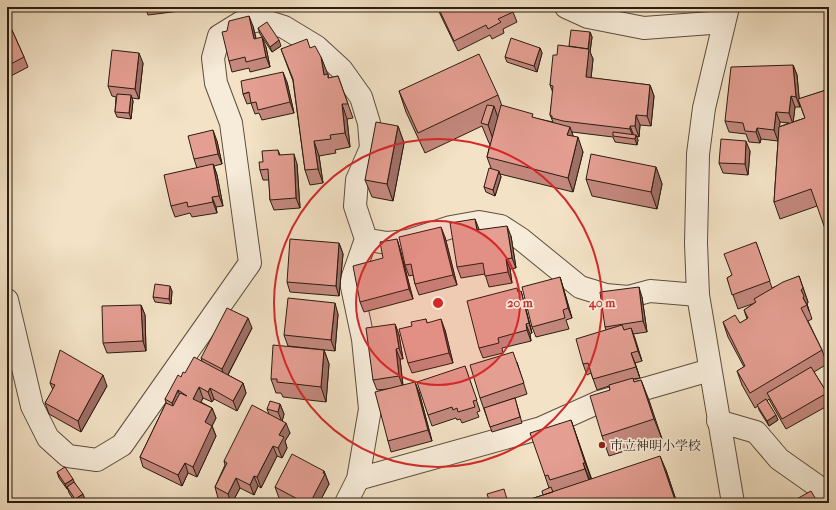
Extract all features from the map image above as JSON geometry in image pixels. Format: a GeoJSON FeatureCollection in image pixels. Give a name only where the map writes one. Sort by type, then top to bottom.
{"type":"FeatureCollection","features":[{"type":"Feature","properties":{"kind":"street"},"geometry":{"type":"LineString","coordinates":[[566,7],[588,17],[644,28],[726,14],[704,108],[698,154],[696,243],[698,295],[733,503]]}},
{"type":"Feature","properties":{"kind":"street"},"geometry":{"type":"LineString","coordinates":[[7,300],[32,406],[48,438],[68,456],[97,460],[122,445],[250,263],[230,123],[216,83],[213,58],[219,36],[240,23],[261,13],[317,47],[340,69],[361,97],[369,123],[371,148],[357,180],[355,206],[366,239],[351,282],[363,339],[370,409],[358,479],[346,503]]}},
{"type":"Feature","properties":{"kind":"street"},"geometry":{"type":"LineString","coordinates":[[366,239],[387,243],[408,241],[450,227],[479,222],[501,226],[521,239],[580,288],[606,295],[628,298],[650,291],[698,295]]}},
{"type":"Feature","properties":{"kind":"street"},"geometry":{"type":"LineString","coordinates":[[358,479],[541,428],[599,402],[710,370]]}},
{"type":"Feature","properties":{"kind":"street"},"geometry":{"type":"LineString","coordinates":[[718,421],[756,432],[779,459],[823,490],[829,497]]}},
{"type":"Feature","properties":{"kind":"building"},"geometry":{"type":"Polygon","coordinates":[[[438,7],[511,7],[513,12],[498,19],[501,22],[488,29],[486,25],[454,41],[438,7]]]}},
{"type":"Feature","properties":{"kind":"building"},"geometry":{"type":"Polygon","coordinates":[[[249,16],[254,39],[262,37],[266,57],[246,62],[245,57],[229,61],[222,32],[227,31],[229,21],[249,16]]]}},
{"type":"Feature","properties":{"kind":"building"},"geometry":{"type":"Polygon","coordinates":[[[7,19],[24,57],[7,66],[7,19]]]}},
{"type":"Feature","properties":{"kind":"building"},"geometry":{"type":"Polygon","coordinates":[[[267,22],[279,40],[270,47],[258,28],[267,22]]]}},
{"type":"Feature","properties":{"kind":"building"},"geometry":{"type":"Polygon","coordinates":[[[571,30],[590,32],[588,49],[569,46],[571,30]]]}},
{"type":"Feature","properties":{"kind":"building"},"geometry":{"type":"Polygon","coordinates":[[[511,38],[540,48],[534,66],[505,57],[511,38]]]}},
{"type":"Feature","properties":{"kind":"building"},"geometry":{"type":"Polygon","coordinates":[[[307,39],[310,48],[315,46],[321,57],[324,75],[328,74],[328,78],[338,76],[348,104],[342,104],[345,133],[330,135],[331,139],[314,141],[318,169],[305,170],[293,79],[281,49],[307,39]]]}},
{"type":"Feature","properties":{"kind":"building"},"geometry":{"type":"Polygon","coordinates":[[[558,45],[589,49],[586,77],[650,85],[647,116],[636,115],[635,126],[630,126],[630,129],[563,121],[552,118],[550,115],[553,86],[550,85],[553,55],[557,55],[558,45]]]}},
{"type":"Feature","properties":{"kind":"building"},"geometry":{"type":"Polygon","coordinates":[[[112,50],[139,53],[135,89],[108,86],[112,50]]]}},
{"type":"Feature","properties":{"kind":"building"},"geometry":{"type":"Polygon","coordinates":[[[479,54],[498,95],[418,133],[399,91],[479,54]]]}},
{"type":"Feature","properties":{"kind":"building"},"geometry":{"type":"Polygon","coordinates":[[[793,65],[796,97],[791,96],[789,113],[776,112],[774,130],[757,128],[756,132],[745,131],[743,123],[725,121],[731,67],[793,65]]]}},
{"type":"Feature","properties":{"kind":"building"},"geometry":{"type":"Polygon","coordinates":[[[283,72],[290,102],[258,110],[256,102],[251,103],[249,92],[243,94],[241,81],[283,72]]]}},
{"type":"Feature","properties":{"kind":"building"},"geometry":{"type":"Polygon","coordinates":[[[829,89],[829,240],[811,189],[774,202],[779,127],[805,118],[798,99],[829,89]]]}},
{"type":"Feature","properties":{"kind":"building"},"geometry":{"type":"Polygon","coordinates":[[[117,94],[131,95],[129,113],[115,112],[117,94]]]}},
{"type":"Feature","properties":{"kind":"building"},"geometry":{"type":"Polygon","coordinates":[[[487,105],[494,106],[488,125],[481,123],[487,105]]]}},
{"type":"Feature","properties":{"kind":"building"},"geometry":{"type":"Polygon","coordinates":[[[501,105],[533,114],[532,117],[570,127],[567,135],[578,137],[568,178],[487,157],[501,105]]]}},
{"type":"Feature","properties":{"kind":"building"},"geometry":{"type":"Polygon","coordinates":[[[376,122],[398,126],[387,184],[365,180],[376,122]]]}},
{"type":"Feature","properties":{"kind":"building"},"geometry":{"type":"Polygon","coordinates":[[[213,130],[218,154],[194,159],[188,136],[213,130]]]}},
{"type":"Feature","properties":{"kind":"building"},"geometry":{"type":"Polygon","coordinates":[[[613,132],[636,135],[635,139],[613,136],[613,132]]]}},
{"type":"Feature","properties":{"kind":"building"},"geometry":{"type":"Polygon","coordinates":[[[721,139],[746,141],[745,164],[719,163],[721,139]]]}},
{"type":"Feature","properties":{"kind":"building"},"geometry":{"type":"Polygon","coordinates":[[[278,150],[279,155],[294,154],[296,198],[270,200],[268,169],[260,170],[259,162],[263,162],[262,151],[278,150]]]}},
{"type":"Feature","properties":{"kind":"building"},"geometry":{"type":"Polygon","coordinates":[[[591,154],[656,167],[651,192],[586,179],[591,154]]]}},
{"type":"Feature","properties":{"kind":"building"},"geometry":{"type":"Polygon","coordinates":[[[213,164],[219,196],[212,197],[213,202],[188,207],[187,202],[171,206],[164,175],[213,164]]]}},
{"type":"Feature","properties":{"kind":"building"},"geometry":{"type":"Polygon","coordinates":[[[489,168],[499,171],[493,190],[484,187],[489,168]]]}},
{"type":"Feature","properties":{"kind":"building"},"geometry":{"type":"Polygon","coordinates":[[[475,219],[477,230],[507,226],[512,258],[506,259],[508,272],[485,276],[483,263],[457,267],[450,223],[475,219]]]}},
{"type":"Feature","properties":{"kind":"building"},"geometry":{"type":"Polygon","coordinates":[[[441,227],[453,275],[415,284],[411,264],[405,265],[399,237],[441,227]]]}},
{"type":"Feature","properties":{"kind":"building"},"geometry":{"type":"Polygon","coordinates":[[[290,239],[339,243],[336,286],[287,282],[290,239]]]}},
{"type":"Feature","properties":{"kind":"building"},"geometry":{"type":"Polygon","coordinates":[[[397,239],[409,289],[360,302],[353,266],[383,258],[380,242],[397,239]]]}},
{"type":"Feature","properties":{"kind":"building"},"geometry":{"type":"Polygon","coordinates":[[[756,242],[770,281],[732,295],[727,278],[732,275],[724,254],[756,242]]]}},
{"type":"Feature","properties":{"kind":"building"},"geometry":{"type":"Polygon","coordinates":[[[799,276],[803,288],[801,290],[804,296],[803,298],[807,305],[801,308],[822,350],[750,393],[737,371],[745,366],[723,322],[735,315],[740,323],[748,318],[744,310],[756,302],[754,299],[783,282],[799,276]]]}},
{"type":"Feature","properties":{"kind":"building"},"geometry":{"type":"Polygon","coordinates":[[[560,277],[568,308],[563,310],[565,318],[532,327],[522,287],[560,277]]]}},
{"type":"Feature","properties":{"kind":"building"},"geometry":{"type":"Polygon","coordinates":[[[155,284],[170,286],[169,299],[153,297],[155,284]]]}},
{"type":"Feature","properties":{"kind":"building"},"geometry":{"type":"Polygon","coordinates":[[[639,287],[643,321],[605,327],[600,292],[639,287]]]}},
{"type":"Feature","properties":{"kind":"building"},"geometry":{"type":"Polygon","coordinates":[[[517,288],[518,292],[521,291],[529,323],[526,324],[527,330],[498,338],[499,343],[479,348],[467,301],[517,288]]]}},
{"type":"Feature","properties":{"kind":"building"},"geometry":{"type":"Polygon","coordinates":[[[288,298],[335,303],[331,340],[284,335],[288,298]]]}},
{"type":"Feature","properties":{"kind":"building"},"geometry":{"type":"Polygon","coordinates":[[[141,305],[143,341],[103,343],[102,306],[141,305]]]}},
{"type":"Feature","properties":{"kind":"building"},"geometry":{"type":"Polygon","coordinates":[[[227,308],[248,318],[222,369],[201,358],[227,308]]]}},
{"type":"Feature","properties":{"kind":"building"},"geometry":{"type":"Polygon","coordinates":[[[426,319],[427,323],[441,319],[449,353],[408,363],[399,329],[412,326],[411,322],[426,319]]]}},
{"type":"Feature","properties":{"kind":"building"},"geometry":{"type":"Polygon","coordinates":[[[395,324],[399,348],[396,349],[399,376],[373,380],[366,328],[395,324]]]}},
{"type":"Feature","properties":{"kind":"building"},"geometry":{"type":"Polygon","coordinates":[[[622,325],[624,330],[631,328],[638,351],[631,353],[636,367],[593,379],[588,363],[583,364],[576,339],[622,325]]]}},
{"type":"Feature","properties":{"kind":"building"},"geometry":{"type":"Polygon","coordinates":[[[273,345],[324,350],[321,387],[277,382],[277,379],[271,379],[273,345]]]}},
{"type":"Feature","properties":{"kind":"building"},"geometry":{"type":"Polygon","coordinates":[[[60,350],[103,375],[78,421],[45,403],[55,385],[50,383],[60,350]]]}},
{"type":"Feature","properties":{"kind":"building"},"geometry":{"type":"Polygon","coordinates":[[[513,352],[524,383],[480,398],[470,365],[513,352]]]}},
{"type":"Feature","properties":{"kind":"building"},"geometry":{"type":"Polygon","coordinates":[[[194,357],[243,383],[233,401],[210,388],[208,392],[199,387],[193,399],[212,408],[205,422],[212,426],[193,467],[185,463],[178,475],[140,457],[166,403],[173,406],[180,393],[187,396],[178,390],[172,403],[165,399],[178,375],[181,377],[183,372],[185,373],[194,357]]]}},
{"type":"Feature","properties":{"kind":"building"},"geometry":{"type":"Polygon","coordinates":[[[465,366],[477,400],[473,401],[475,407],[458,412],[457,408],[453,410],[452,407],[428,415],[417,382],[465,366]]]}},
{"type":"Feature","properties":{"kind":"building"},"geometry":{"type":"Polygon","coordinates":[[[811,367],[827,393],[782,419],[767,393],[811,367]]]}},
{"type":"Feature","properties":{"kind":"building"},"geometry":{"type":"Polygon","coordinates":[[[633,378],[634,382],[641,380],[654,419],[602,436],[590,396],[610,390],[609,385],[633,378]]]}},
{"type":"Feature","properties":{"kind":"building"},"geometry":{"type":"Polygon","coordinates":[[[415,382],[428,430],[388,441],[375,392],[415,382]]]}},
{"type":"Feature","properties":{"kind":"building"},"geometry":{"type":"Polygon","coordinates":[[[515,398],[520,417],[490,427],[484,408],[515,398]]]}},
{"type":"Feature","properties":{"kind":"building"},"geometry":{"type":"Polygon","coordinates":[[[766,399],[776,415],[767,421],[757,405],[766,399]]]}},
{"type":"Feature","properties":{"kind":"building"},"geometry":{"type":"Polygon","coordinates":[[[270,401],[280,404],[278,412],[267,409],[270,401]]]}},
{"type":"Feature","properties":{"kind":"building"},"geometry":{"type":"Polygon","coordinates":[[[252,405],[286,423],[279,435],[284,437],[278,448],[273,446],[257,477],[254,476],[250,485],[236,478],[228,494],[215,487],[227,463],[224,461],[252,405]]]}},
{"type":"Feature","properties":{"kind":"building"},"geometry":{"type":"Polygon","coordinates":[[[571,420],[585,463],[583,463],[585,469],[550,480],[548,475],[545,476],[530,433],[571,420]]]}},
{"type":"Feature","properties":{"kind":"building"},"geometry":{"type":"Polygon","coordinates":[[[292,454],[324,471],[323,473],[325,474],[310,503],[305,503],[275,487],[292,454]]]}},
{"type":"Feature","properties":{"kind":"building"},"geometry":{"type":"Polygon","coordinates":[[[660,456],[676,503],[519,503],[660,456]]]}},
{"type":"Feature","properties":{"kind":"building"},"geometry":{"type":"Polygon","coordinates":[[[65,467],[73,479],[65,484],[57,472],[65,467]]]}},
{"type":"Feature","properties":{"kind":"building"},"geometry":{"type":"Polygon","coordinates":[[[74,482],[83,494],[75,499],[67,487],[74,482]]]}},
{"type":"Feature","properties":{"kind":"building"},"geometry":{"type":"Polygon","coordinates":[[[551,487],[553,492],[543,495],[542,491],[551,487]]]}},
{"type":"Feature","properties":{"kind":"building"},"geometry":{"type":"Polygon","coordinates":[[[504,489],[508,503],[490,503],[487,494],[504,489]]]}},
{"type":"Feature","properties":{"kind":"building"},"geometry":{"type":"Polygon","coordinates":[[[811,491],[818,503],[794,503],[793,501],[811,491]]]}},
{"type":"Feature","properties":{"kind":"place","name":"市立神明小学校"},"geometry":{"type":"Point","coordinates":[602,445]}}]}
